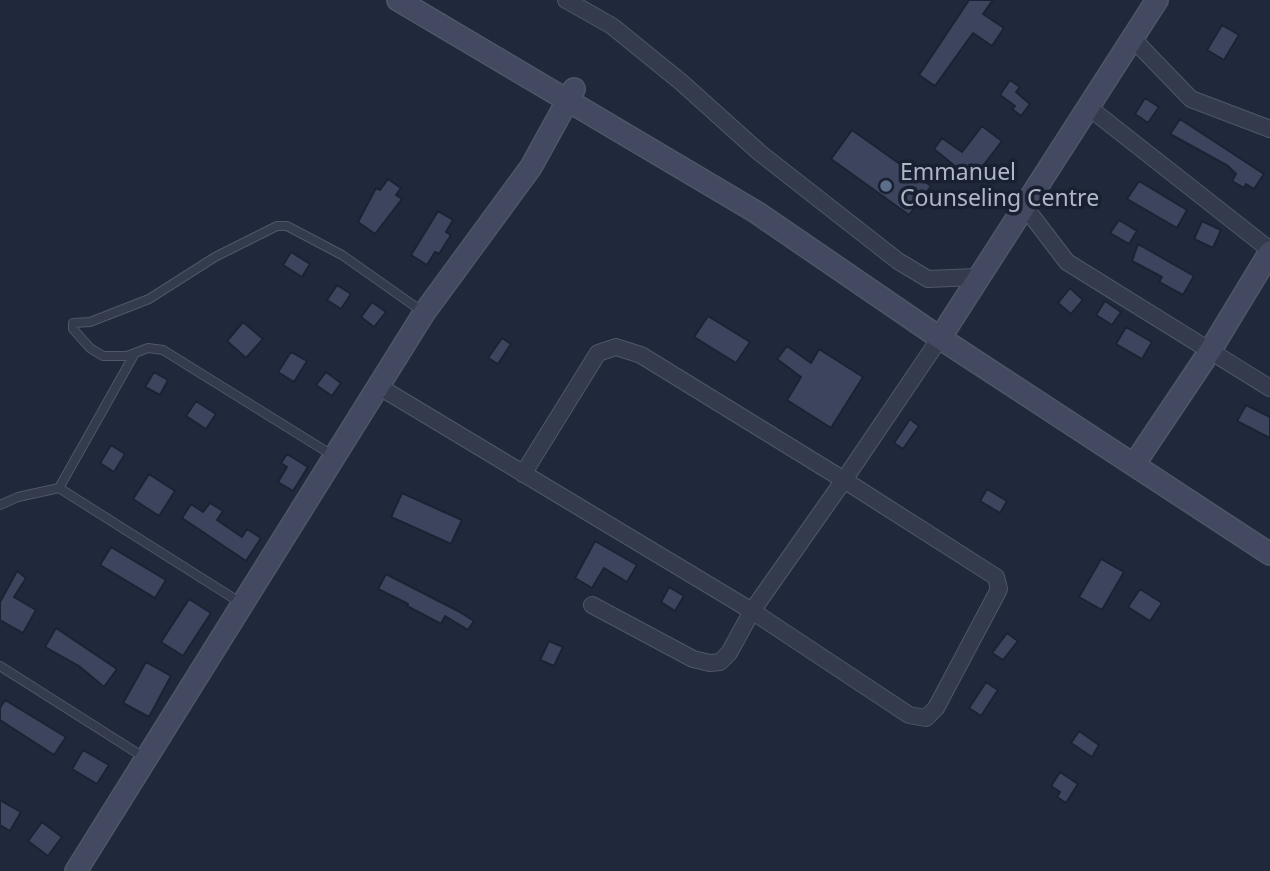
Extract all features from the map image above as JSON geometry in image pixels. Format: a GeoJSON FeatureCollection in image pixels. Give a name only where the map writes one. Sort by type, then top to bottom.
{"type":"FeatureCollection","features":[{"type":"Feature","properties":{"kind":"street"},"geometry":{"type":"LineString","coordinates":[[398,0],[665,146],[696,173],[940,338],[1135,463],[1270,554]]}},
{"type":"Feature","properties":{"kind":"street"},"geometry":{"type":"LineString","coordinates":[[567,0],[612,26],[681,82],[760,153],[898,261],[928,279],[976,277]]}},
{"type":"Feature","properties":{"kind":"street"},"geometry":{"type":"LineString","coordinates":[[592,605],[693,659],[720,662],[729,653],[752,611],[940,338],[976,277],[1025,207],[1157,0]]}},
{"type":"Feature","properties":{"kind":"street"},"geometry":{"type":"LineString","coordinates":[[1132,38],[1191,99],[1270,129]]}},
{"type":"Feature","properties":{"kind":"street"},"geometry":{"type":"LineString","coordinates":[[76,871],[424,313],[531,167],[571,95]]}},
{"type":"Feature","properties":{"kind":"street"},"geometry":{"type":"LineString","coordinates":[[1087,106],[1270,251],[1210,351],[1135,463]]}},
{"type":"Feature","properties":{"kind":"street"},"geometry":{"type":"LineString","coordinates":[[1025,207],[1067,262],[1270,388]]}},
{"type":"Feature","properties":{"kind":"street"},"geometry":{"type":"LineString","coordinates":[[378,386],[523,474],[752,611],[909,715],[926,718],[931,715],[995,597],[999,582],[990,572],[641,355],[617,347],[598,353],[523,474]]}},
{"type":"Feature","properties":{"kind":"lane"},"geometry":{"type":"LineString","coordinates":[[334,457],[163,350],[148,348],[135,353],[103,356],[90,348],[74,329],[73,323],[90,322],[149,299],[215,257],[277,226],[287,226],[342,255],[424,313]]}},
{"type":"Feature","properties":{"kind":"lane"},"geometry":{"type":"LineString","coordinates":[[59,488],[135,353]]}},
{"type":"Feature","properties":{"kind":"lane"},"geometry":{"type":"LineString","coordinates":[[0,505],[18,496],[59,488],[241,604]]}},
{"type":"Feature","properties":{"kind":"lane"},"geometry":{"type":"LineString","coordinates":[[0,666],[148,759]]}},
{"type":"Feature","properties":{"kind":"building"},"geometry":{"type":"Polygon","coordinates":[[[969,0],[993,0],[983,14],[1004,28],[992,46],[973,33],[935,86],[919,75],[969,0]]]}},
{"type":"Feature","properties":{"kind":"building"},"geometry":{"type":"Polygon","coordinates":[[[1222,25],[1239,35],[1224,60],[1207,50],[1222,25]]]}},
{"type":"Feature","properties":{"kind":"building"},"geometry":{"type":"Polygon","coordinates":[[[1010,80],[1020,87],[1016,92],[1030,104],[1021,116],[1012,109],[1015,106],[1000,95],[1010,80]]]}},
{"type":"Feature","properties":{"kind":"building"},"geometry":{"type":"Polygon","coordinates":[[[1145,98],[1159,107],[1148,123],[1135,114],[1145,98]]]}},
{"type":"Feature","properties":{"kind":"building"},"geometry":{"type":"Polygon","coordinates":[[[1180,119],[1264,174],[1254,189],[1246,184],[1244,188],[1232,181],[1236,174],[1228,166],[1170,134],[1180,119]]]}},
{"type":"Feature","properties":{"kind":"building"},"geometry":{"type":"Polygon","coordinates":[[[982,126],[1002,141],[972,180],[934,149],[942,138],[962,152],[982,126]]]}},
{"type":"Feature","properties":{"kind":"building"},"geometry":{"type":"Polygon","coordinates":[[[852,130],[931,186],[909,215],[831,159],[852,130]]]}},
{"type":"Feature","properties":{"kind":"building"},"geometry":{"type":"Polygon","coordinates":[[[388,179],[401,188],[396,195],[402,199],[375,234],[358,222],[376,188],[380,190],[388,179]]]}},
{"type":"Feature","properties":{"kind":"building"},"geometry":{"type":"Polygon","coordinates":[[[1139,181],[1187,210],[1177,228],[1127,199],[1139,181]]]}},
{"type":"Feature","properties":{"kind":"building"},"geometry":{"type":"Polygon","coordinates":[[[438,211],[453,220],[446,232],[451,235],[439,254],[435,252],[427,265],[411,255],[438,211]]]}},
{"type":"Feature","properties":{"kind":"building"},"geometry":{"type":"Polygon","coordinates":[[[1119,220],[1137,231],[1129,244],[1110,233],[1119,220]]]}},
{"type":"Feature","properties":{"kind":"building"},"geometry":{"type":"Polygon","coordinates":[[[1202,221],[1221,230],[1213,248],[1194,239],[1202,221]]]}},
{"type":"Feature","properties":{"kind":"building"},"geometry":{"type":"Polygon","coordinates":[[[1138,244],[1194,276],[1183,295],[1159,282],[1162,277],[1132,261],[1138,244]]]}},
{"type":"Feature","properties":{"kind":"building"},"geometry":{"type":"Polygon","coordinates":[[[291,252],[310,264],[302,277],[283,265],[291,252]]]}},
{"type":"Feature","properties":{"kind":"building"},"geometry":{"type":"Polygon","coordinates":[[[337,285],[351,294],[341,309],[327,300],[337,285]]]}},
{"type":"Feature","properties":{"kind":"building"},"geometry":{"type":"Polygon","coordinates":[[[1070,288],[1083,300],[1071,314],[1058,303],[1070,288]]]}},
{"type":"Feature","properties":{"kind":"building"},"geometry":{"type":"Polygon","coordinates":[[[1105,301],[1121,312],[1112,325],[1096,315],[1105,301]]]}},
{"type":"Feature","properties":{"kind":"building"},"geometry":{"type":"Polygon","coordinates":[[[372,302],[386,312],[374,327],[361,317],[372,302]]]}},
{"type":"Feature","properties":{"kind":"building"},"geometry":{"type":"Polygon","coordinates":[[[708,316],[750,342],[736,363],[694,337],[708,316]]]}},
{"type":"Feature","properties":{"kind":"building"},"geometry":{"type":"Polygon","coordinates":[[[243,322],[263,339],[246,358],[227,341],[243,322]]]}},
{"type":"Feature","properties":{"kind":"building"},"geometry":{"type":"Polygon","coordinates":[[[1126,327],[1152,342],[1142,359],[1116,344],[1126,327]]]}},
{"type":"Feature","properties":{"kind":"building"},"geometry":{"type":"Polygon","coordinates":[[[502,338],[511,344],[498,364],[488,358],[502,338]]]}},
{"type":"Feature","properties":{"kind":"building"},"geometry":{"type":"Polygon","coordinates":[[[787,346],[811,363],[819,349],[863,377],[831,428],[787,400],[801,377],[777,359],[787,346]]]}},
{"type":"Feature","properties":{"kind":"building"},"geometry":{"type":"Polygon","coordinates":[[[291,352],[307,361],[294,382],[278,372],[291,352]]]}},
{"type":"Feature","properties":{"kind":"building"},"geometry":{"type":"Polygon","coordinates":[[[154,372],[168,380],[160,395],[145,387],[154,372]]]}},
{"type":"Feature","properties":{"kind":"building"},"geometry":{"type":"Polygon","coordinates":[[[326,372],[341,383],[332,396],[316,385],[326,372]]]}},
{"type":"Feature","properties":{"kind":"building"},"geometry":{"type":"Polygon","coordinates":[[[196,401],[216,414],[206,429],[186,416],[196,401]]]}},
{"type":"Feature","properties":{"kind":"building"},"geometry":{"type":"Polygon","coordinates":[[[1246,405],[1270,417],[1270,438],[1237,421],[1246,405]]]}},
{"type":"Feature","properties":{"kind":"building"},"geometry":{"type":"Polygon","coordinates":[[[910,419],[919,426],[903,449],[894,443],[910,419]]]}},
{"type":"Feature","properties":{"kind":"building"},"geometry":{"type":"Polygon","coordinates":[[[111,445],[125,454],[114,472],[100,463],[111,445]]]}},
{"type":"Feature","properties":{"kind":"building"},"geometry":{"type":"Polygon","coordinates":[[[287,454],[308,467],[293,491],[278,482],[287,467],[281,463],[287,454]]]}},
{"type":"Feature","properties":{"kind":"building"},"geometry":{"type":"Polygon","coordinates":[[[149,474],[175,491],[159,516],[133,499],[149,474]]]}},
{"type":"Feature","properties":{"kind":"building"},"geometry":{"type":"Polygon","coordinates":[[[987,489],[1007,501],[1000,513],[980,501],[987,489]]]}},
{"type":"Feature","properties":{"kind":"building"},"geometry":{"type":"Polygon","coordinates":[[[402,493],[462,520],[451,544],[391,517],[402,493]]]}},
{"type":"Feature","properties":{"kind":"building"},"geometry":{"type":"Polygon","coordinates":[[[210,503],[223,511],[217,520],[242,537],[247,529],[261,538],[246,561],[182,518],[191,504],[203,512],[210,503]]]}},
{"type":"Feature","properties":{"kind":"building"},"geometry":{"type":"Polygon","coordinates":[[[595,541],[637,565],[627,582],[604,568],[592,588],[575,578],[595,541]]]}},
{"type":"Feature","properties":{"kind":"building"},"geometry":{"type":"Polygon","coordinates":[[[111,547],[166,580],[155,598],[100,565],[111,547]]]}},
{"type":"Feature","properties":{"kind":"building"},"geometry":{"type":"Polygon","coordinates":[[[1101,559],[1124,572],[1102,610],[1079,597],[1101,559]]]}},
{"type":"Feature","properties":{"kind":"building"},"geometry":{"type":"Polygon","coordinates":[[[17,571],[26,578],[14,597],[36,610],[23,633],[0,620],[0,602],[17,571]]]}},
{"type":"Feature","properties":{"kind":"building"},"geometry":{"type":"Polygon","coordinates":[[[386,574],[474,621],[468,630],[445,616],[441,624],[407,606],[408,604],[378,589],[386,574]]]}},
{"type":"Feature","properties":{"kind":"building"},"geometry":{"type":"Polygon","coordinates":[[[669,587],[684,596],[675,611],[661,602],[669,587]]]}},
{"type":"Feature","properties":{"kind":"building"},"geometry":{"type":"Polygon","coordinates":[[[1140,589],[1162,603],[1150,621],[1128,607],[1140,589]]]}},
{"type":"Feature","properties":{"kind":"building"},"geometry":{"type":"Polygon","coordinates":[[[189,599],[211,613],[183,656],[161,642],[189,599]]]}},
{"type":"Feature","properties":{"kind":"building"},"geometry":{"type":"Polygon","coordinates":[[[56,628],[117,669],[104,687],[79,666],[45,647],[56,628]]]}},
{"type":"Feature","properties":{"kind":"building"},"geometry":{"type":"Polygon","coordinates":[[[1007,633],[1018,641],[1003,660],[992,653],[1007,633]]]}},
{"type":"Feature","properties":{"kind":"building"},"geometry":{"type":"Polygon","coordinates":[[[549,641],[563,647],[554,666],[540,660],[549,641]]]}},
{"type":"Feature","properties":{"kind":"building"},"geometry":{"type":"Polygon","coordinates":[[[146,662],[171,676],[149,717],[123,703],[146,662]]]}},
{"type":"Feature","properties":{"kind":"building"},"geometry":{"type":"Polygon","coordinates":[[[986,682],[998,690],[981,716],[969,708],[986,682]]]}},
{"type":"Feature","properties":{"kind":"building"},"geometry":{"type":"Polygon","coordinates":[[[5,700],[66,737],[54,755],[0,720],[0,708],[5,700]]]}},
{"type":"Feature","properties":{"kind":"building"},"geometry":{"type":"Polygon","coordinates":[[[1079,731],[1099,745],[1092,757],[1071,743],[1079,731]]]}},
{"type":"Feature","properties":{"kind":"building"},"geometry":{"type":"Polygon","coordinates":[[[83,750],[109,765],[97,784],[72,769],[83,750]]]}},
{"type":"Feature","properties":{"kind":"building"},"geometry":{"type":"Polygon","coordinates":[[[1060,772],[1078,784],[1066,803],[1057,797],[1060,792],[1051,786],[1060,772]]]}},
{"type":"Feature","properties":{"kind":"building"},"geometry":{"type":"Polygon","coordinates":[[[0,800],[21,812],[10,831],[0,825],[0,800]]]}},
{"type":"Feature","properties":{"kind":"building"},"geometry":{"type":"Polygon","coordinates":[[[42,822],[62,837],[48,856],[28,841],[42,822]]]}},
{"type":"Feature","properties":{"kind":"place","name":"Emmanuel Counseling Centre"},"geometry":{"type":"Point","coordinates":[886,186]}}]}
